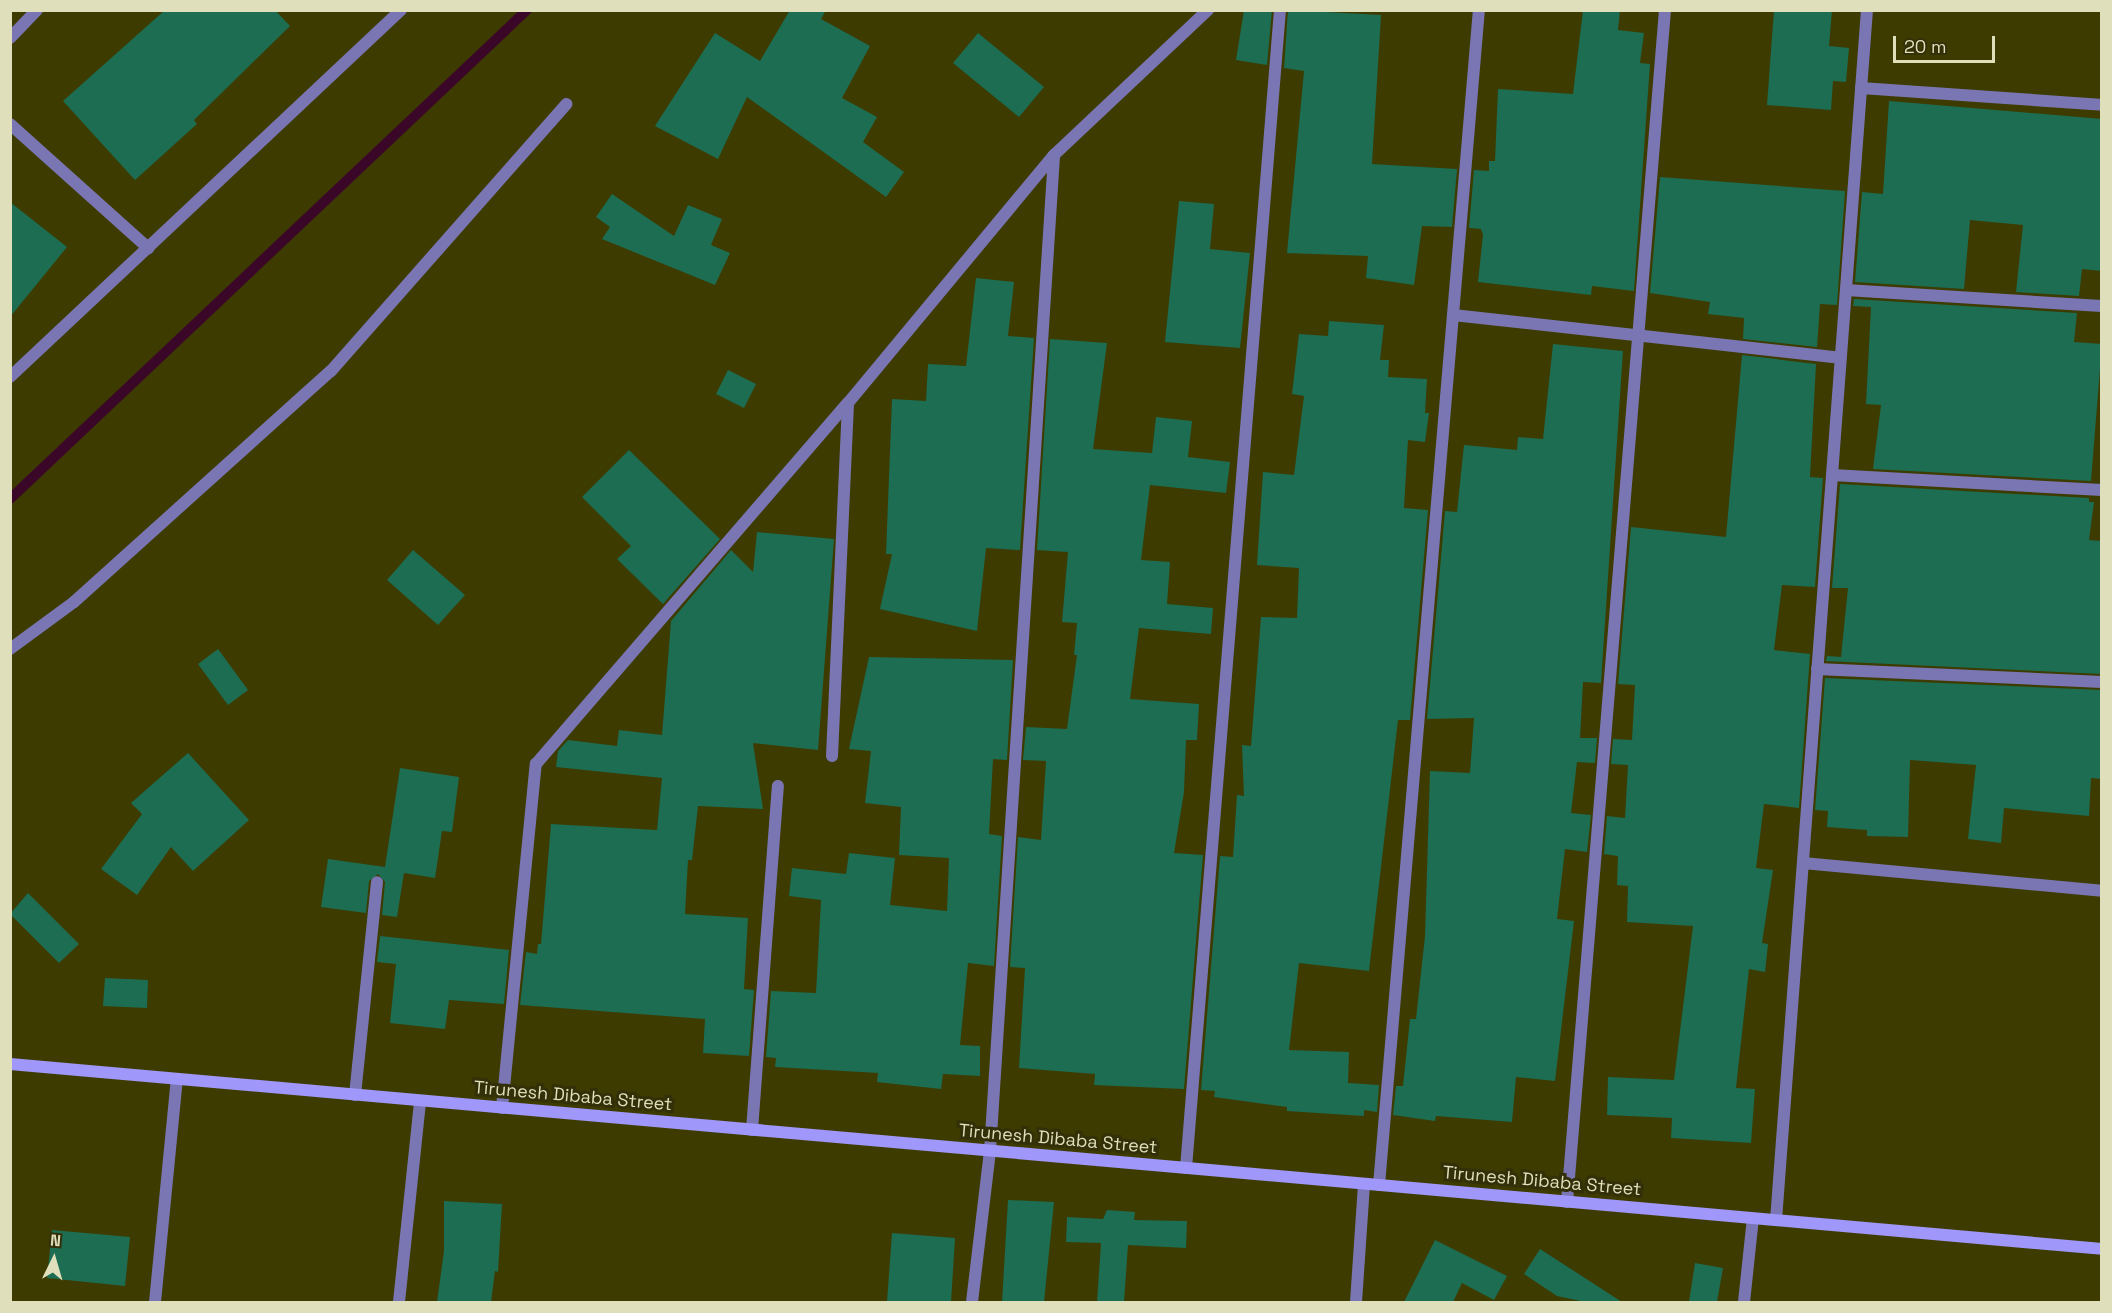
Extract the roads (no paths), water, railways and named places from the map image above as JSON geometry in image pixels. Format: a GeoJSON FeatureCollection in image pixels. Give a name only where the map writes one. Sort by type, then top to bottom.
{"type":"FeatureCollection","features":[{"type":"Feature","properties":{"kind":"main road","name":"Tirunesh Dibaba Street"},"geometry":{"type":"LineString","coordinates":[[10,1064],[2102,1249]]}},
{"type":"Feature","properties":{"kind":"street"},"geometry":{"type":"LineString","coordinates":[[10,38],[37,10]]}},
{"type":"Feature","properties":{"kind":"street"},"geometry":{"type":"LineString","coordinates":[[10,377],[401,10]]}},
{"type":"Feature","properties":{"kind":"street"},"geometry":{"type":"LineString","coordinates":[[502,1108],[536,764],[848,403],[1054,155],[1208,10]]}},
{"type":"Feature","properties":{"kind":"street"},"geometry":{"type":"LineString","coordinates":[[1186,1168],[1280,10]]}},
{"type":"Feature","properties":{"kind":"street"},"geometry":{"type":"LineString","coordinates":[[1379,1185],[1479,10]]}},
{"type":"Feature","properties":{"kind":"street"},"geometry":{"type":"LineString","coordinates":[[1567,1202],[1665,10]]}},
{"type":"Feature","properties":{"kind":"street"},"geometry":{"type":"LineString","coordinates":[[1776,1220],[1867,10]]}},
{"type":"Feature","properties":{"kind":"street"},"geometry":{"type":"LineString","coordinates":[[1861,88],[2102,105]]}},
{"type":"Feature","properties":{"kind":"street"},"geometry":{"type":"LineString","coordinates":[[10,649],[74,602],[330,370],[566,104]]}},
{"type":"Feature","properties":{"kind":"street"},"geometry":{"type":"LineString","coordinates":[[10,124],[148,248]]}},
{"type":"Feature","properties":{"kind":"street"},"geometry":{"type":"LineString","coordinates":[[972,1302],[990,1151],[1054,155]]}},
{"type":"Feature","properties":{"kind":"street"},"geometry":{"type":"LineString","coordinates":[[1846,290],[2102,306]]}},
{"type":"Feature","properties":{"kind":"street"},"geometry":{"type":"LineString","coordinates":[[1453,315],[1840,358]]}},
{"type":"Feature","properties":{"kind":"street"},"geometry":{"type":"LineString","coordinates":[[832,756],[848,403]]}},
{"type":"Feature","properties":{"kind":"street"},"geometry":{"type":"LineString","coordinates":[[1832,476],[2102,490]]}},
{"type":"Feature","properties":{"kind":"street"},"geometry":{"type":"LineString","coordinates":[[1817,669],[2102,682]]}},
{"type":"Feature","properties":{"kind":"street"},"geometry":{"type":"LineString","coordinates":[[752,1130],[778,786]]}},
{"type":"Feature","properties":{"kind":"street"},"geometry":{"type":"LineString","coordinates":[[1803,863],[2102,891]]}},
{"type":"Feature","properties":{"kind":"street"},"geometry":{"type":"LineString","coordinates":[[355,1095],[377,882]]}},
{"type":"Feature","properties":{"kind":"street"},"geometry":{"type":"LineString","coordinates":[[156,1302],[177,1079]]}},
{"type":"Feature","properties":{"kind":"street"},"geometry":{"type":"LineString","coordinates":[[399,1302],[420,1101]]}},
{"type":"Feature","properties":{"kind":"street"},"geometry":{"type":"LineString","coordinates":[[1356,1302],[1364,1184]]}},
{"type":"Feature","properties":{"kind":"street"},"geometry":{"type":"LineString","coordinates":[[1744,1302],[1753,1218]]}},
{"type":"Feature","properties":{"kind":"waterway"},"geometry":{"type":"LineString","coordinates":[[10,499],[527,10]]}}]}
